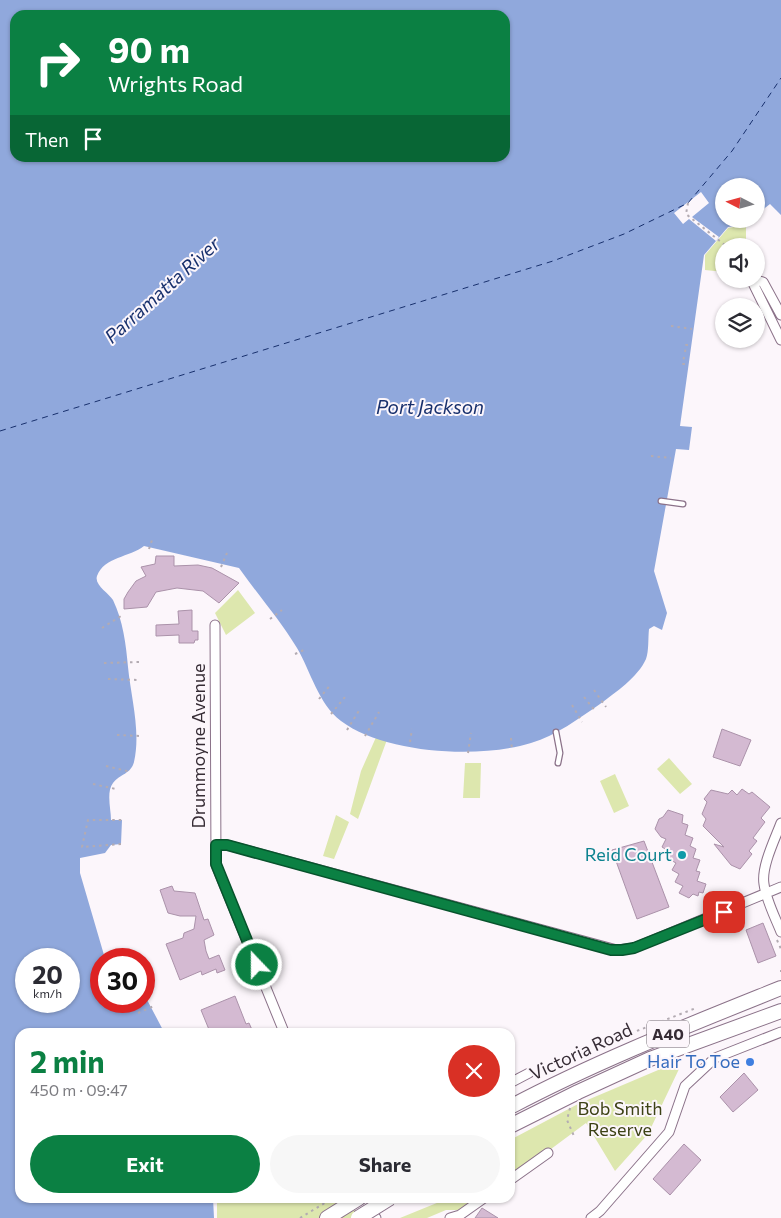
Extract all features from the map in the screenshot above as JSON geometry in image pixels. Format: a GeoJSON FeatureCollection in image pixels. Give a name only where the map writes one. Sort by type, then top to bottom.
{"type":"FeatureCollection","features":[{"type":"Feature","properties":{"kind":"highway","name":"Victoria Road"},"geometry":{"type":"LineString","coordinates":[[515,1104],[781,976]]}},
{"type":"Feature","properties":{"kind":"highway","name":"Victoria Road"},"geometry":{"type":"LineString","coordinates":[[515,1124],[650,1059],[781,1011]]}},
{"type":"Feature","properties":{"kind":"highway"},"geometry":{"type":"LineString","coordinates":[[326,1218],[350,1203]]}},
{"type":"Feature","properties":{"kind":"highway"},"geometry":{"type":"LineString","coordinates":[[358,1218],[382,1203]]}},
{"type":"Feature","properties":{"kind":"street"},"geometry":{"type":"LineString","coordinates":[[765,284],[781,315]]}},
{"type":"Feature","properties":{"kind":"street"},"geometry":{"type":"LineString","coordinates":[[755,288],[781,340]]}},
{"type":"Feature","properties":{"kind":"street","name":"Drummoyne Avenue"},"geometry":{"type":"LineString","coordinates":[[215,625],[216,864],[282,1028]]}},
{"type":"Feature","properties":{"kind":"street"},"geometry":{"type":"LineString","coordinates":[[781,823],[764,872],[766,894],[781,932]]}},
{"type":"Feature","properties":{"kind":"street"},"geometry":{"type":"LineString","coordinates":[[216,845],[227,845],[617,950],[634,948],[781,887]]}},
{"type":"Feature","properties":{"kind":"street"},"geometry":{"type":"LineString","coordinates":[[591,1218],[605,1206],[669,1132],[685,1086],[715,1058],[781,1032]]}},
{"type":"Feature","properties":{"kind":"street"},"geometry":{"type":"LineString","coordinates":[[515,1081],[533,1072]]}},
{"type":"Feature","properties":{"kind":"street"},"geometry":{"type":"LineString","coordinates":[[515,1176],[548,1153]]}},
{"type":"Feature","properties":{"kind":"street"},"geometry":{"type":"LineString","coordinates":[[450,1218],[460,1215],[477,1203]]}},
{"type":"Feature","properties":{"kind":"lane"},"geometry":{"type":"LineString","coordinates":[[661,501],[684,504]]}},
{"type":"Feature","properties":{"kind":"lane"},"geometry":{"type":"LineString","coordinates":[[556,732],[560,753],[558,763]]}},
{"type":"Feature","properties":{"kind":"path"},"geometry":{"type":"LineString","coordinates":[[688,203],[686,214],[716,238]]}},
{"type":"Feature","properties":{"kind":"path"},"geometry":{"type":"LineString","coordinates":[[671,326],[692,329]]}},
{"type":"Feature","properties":{"kind":"path"},"geometry":{"type":"LineString","coordinates":[[685,352],[686,345],[689,345]]}},
{"type":"Feature","properties":{"kind":"path"},"geometry":{"type":"LineString","coordinates":[[684,357],[683,364],[686,364]]}},
{"type":"Feature","properties":{"kind":"path"},"geometry":{"type":"LineString","coordinates":[[652,456],[671,458]]}},
{"type":"Feature","properties":{"kind":"path"},"geometry":{"type":"LineString","coordinates":[[149,549],[153,537]]}},
{"type":"Feature","properties":{"kind":"path"},"geometry":{"type":"LineString","coordinates":[[221,566],[227,553]]}},
{"type":"Feature","properties":{"kind":"path"},"geometry":{"type":"LineString","coordinates":[[270,619],[282,610]]}},
{"type":"Feature","properties":{"kind":"path"},"geometry":{"type":"LineString","coordinates":[[102,628],[121,616]]}},
{"type":"Feature","properties":{"kind":"path"},"geometry":{"type":"LineString","coordinates":[[295,654],[306,649]]}},
{"type":"Feature","properties":{"kind":"path"},"geometry":{"type":"LineString","coordinates":[[104,663],[140,662]]}},
{"type":"Feature","properties":{"kind":"path"},"geometry":{"type":"LineString","coordinates":[[108,679],[139,680]]}},
{"type":"Feature","properties":{"kind":"path"},"geometry":{"type":"LineString","coordinates":[[319,699],[331,684]]}},
{"type":"Feature","properties":{"kind":"path"},"geometry":{"type":"LineString","coordinates":[[594,690],[606,707]]}},
{"type":"Feature","properties":{"kind":"path"},"geometry":{"type":"LineString","coordinates":[[331,714],[345,697]]}},
{"type":"Feature","properties":{"kind":"path"},"geometry":{"type":"LineString","coordinates":[[584,697],[596,712]]}},
{"type":"Feature","properties":{"kind":"path"},"geometry":{"type":"LineString","coordinates":[[572,705],[582,722]]}},
{"type":"Feature","properties":{"kind":"path"},"geometry":{"type":"LineString","coordinates":[[347,730],[360,710]]}},
{"type":"Feature","properties":{"kind":"path"},"geometry":{"type":"LineString","coordinates":[[365,736],[379,712]]}},
{"type":"Feature","properties":{"kind":"path"},"geometry":{"type":"LineString","coordinates":[[410,742],[412,729]]}},
{"type":"Feature","properties":{"kind":"path"},"geometry":{"type":"LineString","coordinates":[[468,754],[471,733]]}},
{"type":"Feature","properties":{"kind":"path"},"geometry":{"type":"LineString","coordinates":[[117,735],[141,736]]}},
{"type":"Feature","properties":{"kind":"path"},"geometry":{"type":"LineString","coordinates":[[511,738],[512,750]]}},
{"type":"Feature","properties":{"kind":"path"},"geometry":{"type":"LineString","coordinates":[[106,766],[131,772]]}},
{"type":"Feature","properties":{"kind":"path"},"geometry":{"type":"LineString","coordinates":[[94,784],[116,788]]}},
{"type":"Feature","properties":{"kind":"path"},"geometry":{"type":"LineString","coordinates":[[121,844],[82,846],[88,820],[122,820]]}},
{"type":"Feature","properties":{"kind":"path"},"geometry":{"type":"LineString","coordinates":[[533,1072],[540,1069],[541,1071],[544,1070],[544,1068],[702,1006]]}},
{"type":"Feature","properties":{"kind":"path"},"geometry":{"type":"LineString","coordinates":[[568,1104],[570,1108],[567,1120],[574,1136]]}},
{"type":"Feature","properties":{"kind":"path"},"geometry":{"type":"LineString","coordinates":[[300,1218],[325,1203]]}},
{"type":"Feature","properties":{"kind":"green space"},"geometry":{"type":"Polygon","coordinates":[[[728,228],[746,228],[746,238],[719,238],[728,228]]]}},
{"type":"Feature","properties":{"kind":"green space"},"geometry":{"type":"Polygon","coordinates":[[[715,243],[715,271],[705,270],[705,255],[715,243]]]}},
{"type":"Feature","properties":{"kind":"green space"},"geometry":{"type":"Polygon","coordinates":[[[238,590],[255,613],[226,635],[215,613],[238,590]]]}},
{"type":"Feature","properties":{"kind":"green space"},"geometry":{"type":"Polygon","coordinates":[[[377,735],[388,737],[358,819],[350,814],[361,771],[377,735]]]}},
{"type":"Feature","properties":{"kind":"green space"},"geometry":{"type":"Polygon","coordinates":[[[669,758],[692,784],[680,794],[657,769],[669,758]]]}},
{"type":"Feature","properties":{"kind":"green space"},"geometry":{"type":"Polygon","coordinates":[[[465,763],[481,763],[480,798],[463,798],[465,763]]]}},
{"type":"Feature","properties":{"kind":"green space"},"geometry":{"type":"Polygon","coordinates":[[[615,774],[629,806],[614,813],[600,781],[615,774]]]}},
{"type":"Feature","properties":{"kind":"green space"},"geometry":{"type":"Polygon","coordinates":[[[336,815],[349,822],[334,859],[323,856],[336,815]]]}},
{"type":"Feature","properties":{"kind":"green space","name":"Bob Smith Reserve"},"geometry":{"type":"Polygon","coordinates":[[[670,1065],[679,1069],[648,1134],[615,1171],[586,1123],[515,1173],[515,1137],[578,1104],[670,1065]]]}},
{"type":"Feature","properties":{"kind":"green space"},"geometry":{"type":"Polygon","coordinates":[[[217,1203],[350,1203],[360,1218],[217,1218],[217,1203]]]}},
{"type":"Feature","properties":{"kind":"green space"},"geometry":{"type":"Polygon","coordinates":[[[437,1203],[468,1203],[458,1210],[446,1210],[427,1218],[400,1218],[437,1203]]]}},
{"type":"Feature","properties":{"kind":"water","name":"Port Jackson"},"geometry":{"type":"Polygon","coordinates":[[[0,0],[781,0],[781,215],[770,204],[765,208],[765,178],[715,178],[715,228],[727,228],[719,238],[715,238],[715,242],[704,255],[680,426],[692,427],[689,450],[676,449],[654,571],[667,613],[662,630],[654,626],[649,629],[647,656],[642,666],[619,690],[567,726],[550,736],[531,743],[510,748],[460,752],[407,747],[382,741],[360,732],[333,714],[316,687],[297,648],[239,568],[144,546],[111,561],[100,570],[97,576],[100,586],[113,600],[124,633],[135,714],[136,750],[133,766],[113,783],[110,791],[111,820],[122,820],[121,844],[111,845],[105,853],[80,858],[80,873],[102,948],[90,948],[90,1013],[154,1013],[162,1028],[15,1028],[15,1203],[213,1203],[214,1218],[0,1218],[0,0]]]}},
{"type":"Feature","properties":{"kind":"pier"},"geometry":{"type":"Polygon","coordinates":[[[701,192],[709,203],[692,217],[719,237],[715,238],[715,240],[689,219],[683,224],[674,213],[701,192]]]}},
{"type":"Feature","properties":{"kind":"building"},"geometry":{"type":"Polygon","coordinates":[[[156,556],[174,556],[174,566],[198,565],[212,568],[239,583],[219,603],[203,591],[177,588],[156,592],[147,607],[124,609],[124,599],[128,592],[136,581],[146,576],[141,567],[155,564],[156,556]]]}},
{"type":"Feature","properties":{"kind":"building"},"geometry":{"type":"Polygon","coordinates":[[[192,610],[192,631],[198,631],[198,640],[195,640],[194,643],[179,643],[179,635],[156,636],[156,625],[179,624],[178,611],[192,610]]]}},
{"type":"Feature","properties":{"kind":"building"},"geometry":{"type":"Polygon","coordinates":[[[722,729],[751,740],[740,766],[713,757],[722,729]]]}},
{"type":"Feature","properties":{"kind":"building"},"geometry":{"type":"Polygon","coordinates":[[[742,789],[749,794],[752,792],[770,807],[761,818],[765,822],[753,838],[757,841],[749,851],[752,854],[740,869],[731,865],[714,844],[724,847],[703,826],[706,819],[702,814],[707,802],[704,799],[711,790],[728,794],[732,790],[737,795],[742,789]]]}},
{"type":"Feature","properties":{"kind":"building","name":"Reid Court"},"geometry":{"type":"Polygon","coordinates":[[[668,810],[683,815],[682,823],[688,825],[685,835],[693,838],[690,846],[696,849],[693,858],[700,860],[696,871],[700,872],[697,881],[706,884],[703,893],[699,892],[698,896],[693,894],[689,898],[679,893],[683,886],[675,882],[679,874],[672,870],[676,863],[667,858],[670,852],[662,847],[666,839],[661,837],[655,829],[659,819],[668,810]]]}},
{"type":"Feature","properties":{"kind":"building"},"geometry":{"type":"Polygon","coordinates":[[[644,841],[669,907],[637,919],[612,850],[644,841]]]}},
{"type":"Feature","properties":{"kind":"building"},"geometry":{"type":"Polygon","coordinates":[[[172,886],[174,891],[195,893],[204,920],[208,919],[214,935],[204,940],[209,959],[219,955],[225,970],[217,973],[216,969],[202,975],[201,971],[180,980],[166,944],[183,938],[184,933],[194,929],[196,916],[180,916],[168,913],[160,890],[172,886]]]}},
{"type":"Feature","properties":{"kind":"building"},"geometry":{"type":"Polygon","coordinates":[[[763,923],[776,956],[758,963],[746,930],[763,923]]]}},
{"type":"Feature","properties":{"kind":"building"},"geometry":{"type":"Polygon","coordinates":[[[235,996],[246,1024],[249,1023],[251,1028],[208,1028],[201,1010],[235,996]]]}},
{"type":"Feature","properties":{"kind":"building"},"geometry":{"type":"Polygon","coordinates":[[[744,1073],[758,1090],[733,1112],[720,1097],[744,1073]]]}},
{"type":"Feature","properties":{"kind":"building"},"geometry":{"type":"Polygon","coordinates":[[[684,1144],[701,1160],[670,1195],[653,1179],[684,1144]]]}},
{"type":"Feature","properties":{"kind":"building"},"geometry":{"type":"Polygon","coordinates":[[[482,1208],[498,1218],[475,1218],[482,1208]]]}},
{"type":"Feature","properties":{"kind":"ferry route"},"geometry":{"type":"LineString","coordinates":[[0,431],[553,261],[624,234],[688,203],[732,151],[781,78]]}},
{"type":"Feature","properties":{"kind":"place","name":"Reid Court"},"geometry":{"type":"Point","coordinates":[682,855]}},
{"type":"Feature","properties":{"kind":"place","name":"Hair To Toe"},"geometry":{"type":"Point","coordinates":[750,1062]}},
{"type":"Feature","properties":{"kind":"route"},"geometry":{"type":"LineString","coordinates":[[257,965],[216,864],[216,845],[227,845],[611,950],[634,948],[724,912]]}},
{"type":"Feature","properties":{"kind":"water label","name":"Parramatta River"},"geometry":{"type":"Point","coordinates":[162,290]}}]}
